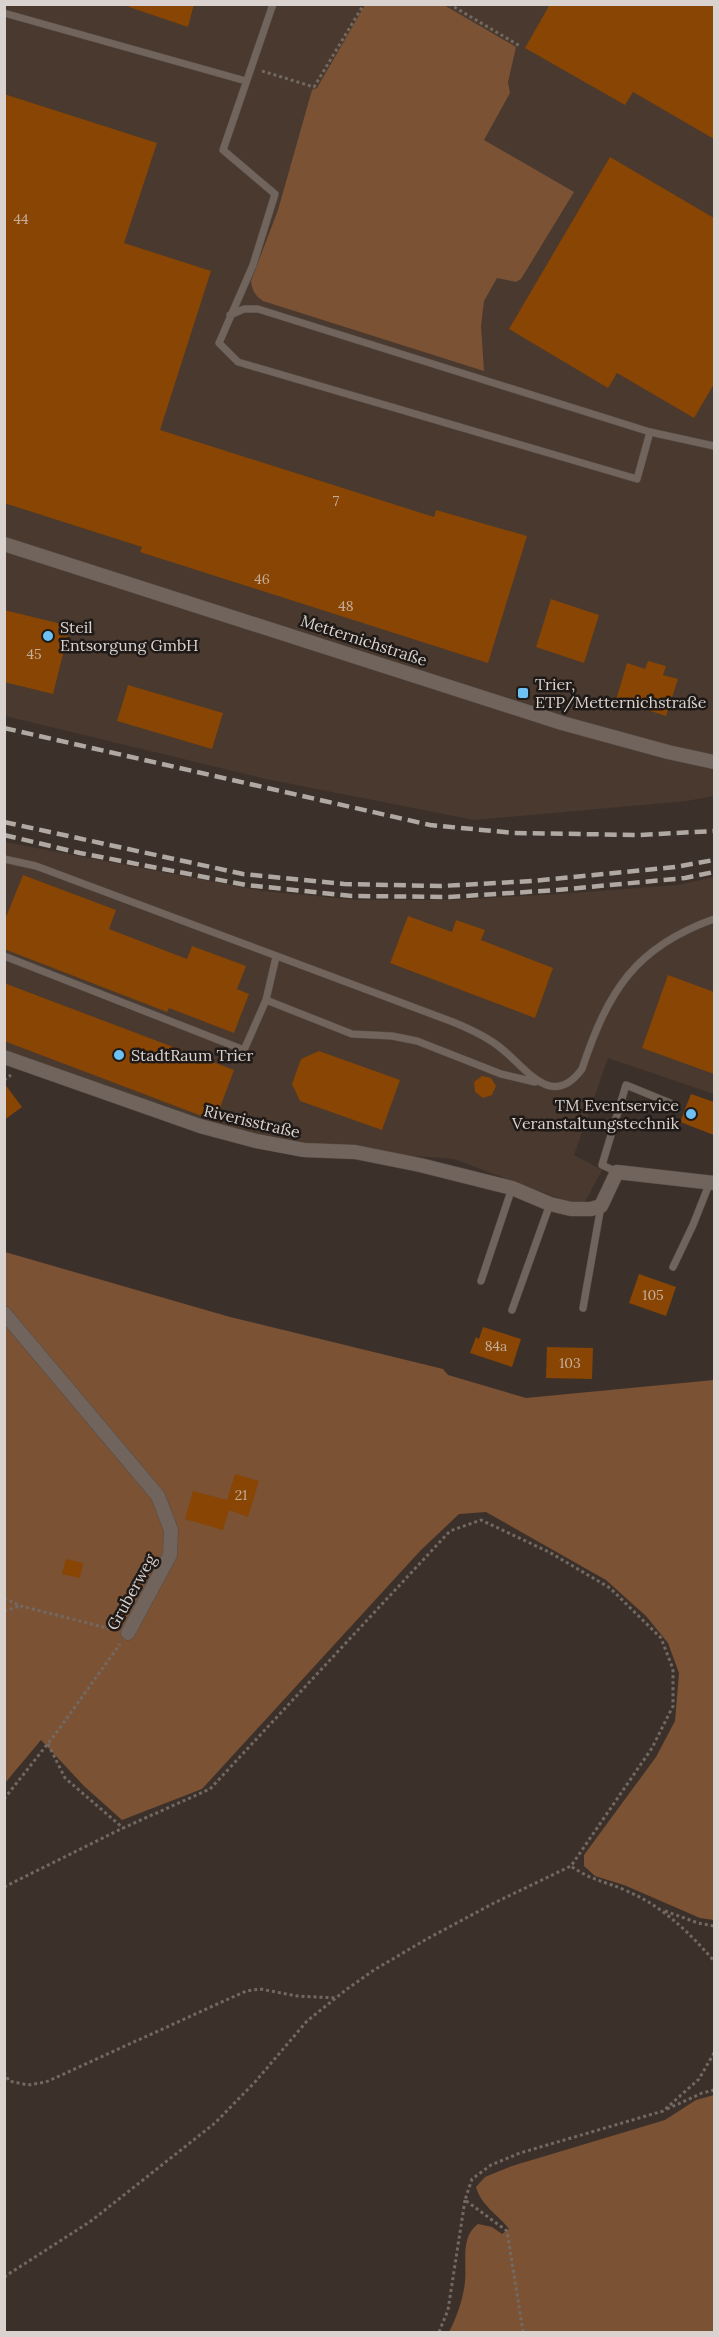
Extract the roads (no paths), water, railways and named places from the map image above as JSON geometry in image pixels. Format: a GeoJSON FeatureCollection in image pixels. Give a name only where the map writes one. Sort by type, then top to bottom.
{"type":"FeatureCollection","features":[{"type":"Feature","properties":{"kind":"street","name":"Metternichstraße"},"geometry":{"type":"LineString","coordinates":[[4,544],[562,723],[714,762]]}},
{"type":"Feature","properties":{"kind":"street","name":"Riverisstraße"},"geometry":{"type":"LineString","coordinates":[[4,1057],[200,1126],[256,1141],[304,1150],[366,1153],[506,1186],[550,1204],[571,1209],[591,1209],[601,1206]]}},
{"type":"Feature","properties":{"kind":"street"},"geometry":{"type":"LineString","coordinates":[[601,1206],[617,1172],[712,1183]]}},
{"type":"Feature","properties":{"kind":"street","name":"Gruberweg"},"geometry":{"type":"LineString","coordinates":[[4,1313],[158,1496],[171,1530],[171,1555],[128,1633]]}},
{"type":"Feature","properties":{"kind":"lane"},"geometry":{"type":"LineString","coordinates":[[273,4],[223,150],[275,194],[253,265],[219,343],[238,362],[637,479],[650,432]]}},
{"type":"Feature","properties":{"kind":"lane"},"geometry":{"type":"LineString","coordinates":[[4,13],[246,81]]}},
{"type":"Feature","properties":{"kind":"lane"},"geometry":{"type":"LineString","coordinates":[[230,315],[244,309],[258,309],[650,432],[714,446]]}},
{"type":"Feature","properties":{"kind":"lane"},"geometry":{"type":"LineString","coordinates":[[5,860],[36,866],[453,1022],[480,1034],[502,1048],[539,1083]]}},
{"type":"Feature","properties":{"kind":"lane"},"geometry":{"type":"LineString","coordinates":[[266,1000],[352,1034],[392,1036],[417,1041],[501,1074],[556,1086],[570,1081],[582,1069],[612,996],[643,957],[658,946],[714,918]]}},
{"type":"Feature","properties":{"kind":"lane"},"geometry":{"type":"LineString","coordinates":[[4,956],[244,1050],[266,1000],[276,957]]}},
{"type":"Feature","properties":{"kind":"lane"},"geometry":{"type":"LineString","coordinates":[[617,1172],[602,1165],[626,1085],[670,1103]]}},
{"type":"Feature","properties":{"kind":"lane"},"geometry":{"type":"LineString","coordinates":[[673,1267],[712,1183]]}},
{"type":"Feature","properties":{"kind":"lane"},"geometry":{"type":"LineString","coordinates":[[481,1281],[506,1186]]}},
{"type":"Feature","properties":{"kind":"lane"},"geometry":{"type":"LineString","coordinates":[[513,1310],[550,1204]]}},
{"type":"Feature","properties":{"kind":"lane"},"geometry":{"type":"LineString","coordinates":[[583,1308],[601,1206]]}},
{"type":"Feature","properties":{"kind":"railway"},"geometry":{"type":"LineString","coordinates":[[4,728],[430,825],[514,833],[640,835],[714,831]]}},
{"type":"Feature","properties":{"kind":"railway"},"geometry":{"type":"LineString","coordinates":[[4,822],[243,874],[344,884],[441,886],[533,881],[675,867],[714,860]]}},
{"type":"Feature","properties":{"kind":"railway"},"geometry":{"type":"LineString","coordinates":[[4,835],[80,853],[246,885],[352,896],[449,897],[557,890],[685,878],[714,872]]}},
{"type":"Feature","properties":{"kind":"place","name":"Steil Entsorgung GmbH"},"geometry":{"type":"Point","coordinates":[48,636]}},
{"type":"Feature","properties":{"kind":"place","name":"Trier, ETP/Metternichstraße"},"geometry":{"type":"Point","coordinates":[523,693]}},
{"type":"Feature","properties":{"kind":"place","name":"StadtRaum Trier"},"geometry":{"type":"Point","coordinates":[119,1055]}},
{"type":"Feature","properties":{"kind":"place","name":"TM Eventservice Veranstaltungstechnik"},"geometry":{"type":"Point","coordinates":[691,1114]}}]}
